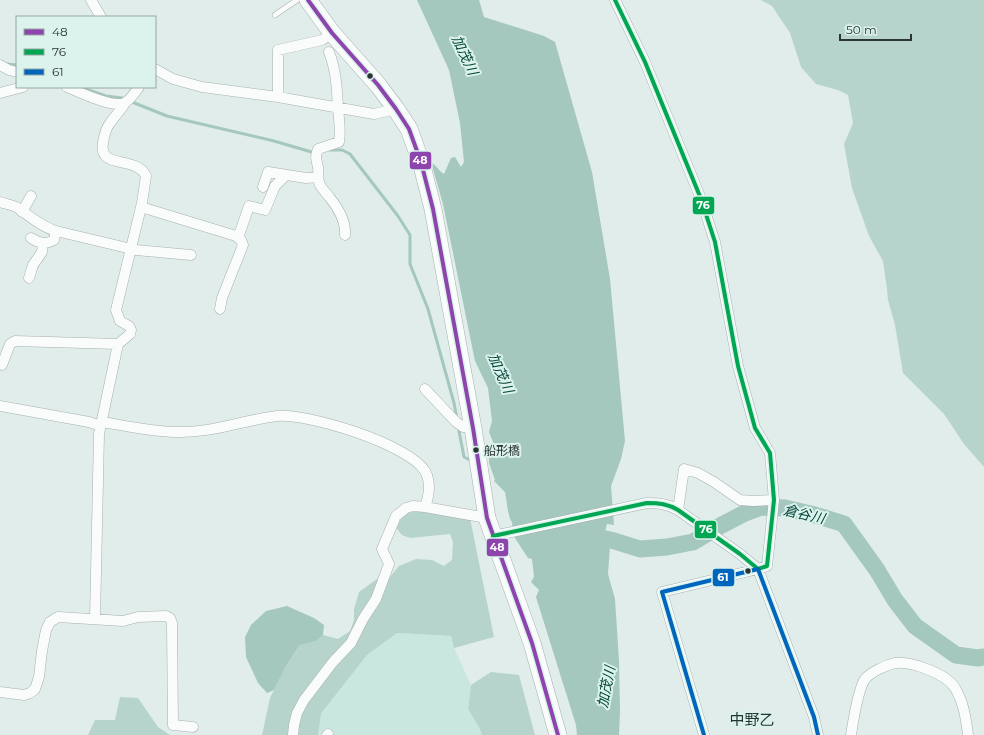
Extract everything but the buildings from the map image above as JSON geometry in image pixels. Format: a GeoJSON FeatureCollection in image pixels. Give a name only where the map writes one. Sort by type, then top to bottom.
{"type":"FeatureCollection","features":[{"type":"Feature","properties":{"kind":"highway"},"geometry":{"type":"LineString","coordinates":[[308,0],[332,33],[396,109],[409,129],[421,162],[433,209],[473,428],[487,518],[497,535],[532,643],[558,735]]}},
{"type":"Feature","properties":{"kind":"street"},"geometry":{"type":"LineString","coordinates":[[91,0],[100,16]]}},
{"type":"Feature","properties":{"kind":"street"},"geometry":{"type":"LineString","coordinates":[[615,0],[645,62],[701,200],[715,242],[738,366],[755,428],[770,453],[774,500],[767,566],[662,592],[704,735]]}},
{"type":"Feature","properties":{"kind":"street"},"geometry":{"type":"LineString","coordinates":[[278,97],[278,50],[322,40],[332,33]]}},
{"type":"Feature","properties":{"kind":"street"},"geometry":{"type":"LineString","coordinates":[[329,52],[336,75],[340,131],[339,142],[318,149],[315,155],[320,185],[332,200],[343,219],[346,228],[346,235]]}},
{"type":"Feature","properties":{"kind":"street"},"geometry":{"type":"LineString","coordinates":[[9,69],[16,78]]}},
{"type":"Feature","properties":{"kind":"street"},"geometry":{"type":"LineString","coordinates":[[156,70],[173,79],[202,87],[278,97],[374,114],[396,109]]}},
{"type":"Feature","properties":{"kind":"street"},"geometry":{"type":"LineString","coordinates":[[0,93],[19,88]]}},
{"type":"Feature","properties":{"kind":"street"},"geometry":{"type":"LineString","coordinates":[[70,88],[105,102],[119,104],[125,103]]}},
{"type":"Feature","properties":{"kind":"street"},"geometry":{"type":"LineString","coordinates":[[95,619],[99,434],[118,344],[130,334],[131,330],[129,326],[120,321],[116,310],[141,207],[146,176],[137,166],[106,158],[102,149],[110,122],[138,88]]}},
{"type":"Feature","properties":{"kind":"street"},"geometry":{"type":"LineString","coordinates":[[263,187],[268,172],[306,178],[318,177]]}},
{"type":"Feature","properties":{"kind":"street"},"geometry":{"type":"LineString","coordinates":[[238,238],[249,206],[266,210],[274,186],[286,175]]}},
{"type":"Feature","properties":{"kind":"street"},"geometry":{"type":"LineString","coordinates":[[22,212],[31,196]]}},
{"type":"Feature","properties":{"kind":"street"},"geometry":{"type":"LineString","coordinates":[[0,202],[18,207],[22,212],[45,227],[56,231],[131,249],[191,255]]}},
{"type":"Feature","properties":{"kind":"street"},"geometry":{"type":"LineString","coordinates":[[141,207],[236,236],[241,240],[243,245],[222,298],[220,309]]}},
{"type":"Feature","properties":{"kind":"street"},"geometry":{"type":"LineString","coordinates":[[31,238],[43,243],[54,240],[56,231]]}},
{"type":"Feature","properties":{"kind":"street"},"geometry":{"type":"LineString","coordinates":[[29,278],[33,265],[42,252],[43,243]]}},
{"type":"Feature","properties":{"kind":"street"},"geometry":{"type":"LineString","coordinates":[[0,364],[2,365],[10,344],[15,341],[118,344]]}},
{"type":"Feature","properties":{"kind":"street"},"geometry":{"type":"LineString","coordinates":[[425,389],[456,422],[463,427],[473,428]]}},
{"type":"Feature","properties":{"kind":"street"},"geometry":{"type":"LineString","coordinates":[[0,406],[102,424],[177,432],[205,430],[278,416],[305,418],[324,422],[375,439],[409,456],[419,464],[425,472],[428,482],[428,497],[425,507]]}},
{"type":"Feature","properties":{"kind":"street"},"geometry":{"type":"LineString","coordinates":[[678,510],[684,469],[698,473],[740,500],[774,500]]}},
{"type":"Feature","properties":{"kind":"street"},"geometry":{"type":"LineString","coordinates":[[497,535],[640,504],[659,503],[678,510],[740,554],[758,569],[814,716],[818,735]]}},
{"type":"Feature","properties":{"kind":"street"},"geometry":{"type":"LineString","coordinates":[[293,735],[294,725],[304,700],[333,662],[351,643],[363,619],[376,599],[389,564],[382,549],[396,516],[406,508],[413,506],[487,518]]}},
{"type":"Feature","properties":{"kind":"street"},"geometry":{"type":"LineString","coordinates":[[0,692],[24,694],[30,693],[35,689],[40,677],[42,651],[46,630],[50,622],[58,617],[123,621],[138,617],[166,616],[170,618],[172,623],[173,725],[193,727]]}},
{"type":"Feature","properties":{"kind":"street"},"geometry":{"type":"LineString","coordinates":[[851,735],[858,697],[866,679],[881,668],[896,663],[915,665],[941,676],[954,687],[964,707],[968,735]]}},
{"type":"Feature","properties":{"kind":"lane"},"geometry":{"type":"LineString","coordinates":[[275,15],[297,0]]}},
{"type":"Feature","properties":{"kind":"shaded area"},"geometry":{"type":"Polygon","coordinates":[[[761,0],[984,0],[984,467],[964,444],[944,414],[903,373],[895,325],[888,300],[883,261],[869,236],[852,188],[844,144],[853,123],[848,95],[838,90],[816,84],[801,67],[790,33],[772,6],[761,0]]]}},
{"type":"Feature","properties":{"kind":"shaded area"},"geometry":{"type":"Polygon","coordinates":[[[420,511],[470,518],[494,637],[454,648],[451,636],[397,633],[367,655],[321,714],[318,735],[262,735],[270,698],[286,666],[301,644],[316,641],[323,635],[338,639],[350,631],[354,620],[354,609],[359,592],[377,579],[390,577],[399,566],[416,559],[432,560],[444,566],[452,560],[453,542],[450,534],[410,538],[402,535],[397,529],[402,517],[420,511]]]}},
{"type":"Feature","properties":{"kind":"shaded area"},"geometry":{"type":"Polygon","coordinates":[[[397,633],[451,636],[454,648],[471,685],[468,709],[482,735],[318,735],[321,715],[367,655],[397,633]]]}},
{"type":"Feature","properties":{"kind":"shaded area"},"geometry":{"type":"Polygon","coordinates":[[[491,672],[519,675],[535,735],[482,735],[468,709],[471,685],[491,672]]]}},
{"type":"Feature","properties":{"kind":"shaded area"},"geometry":{"type":"Polygon","coordinates":[[[120,697],[138,698],[158,727],[170,735],[88,735],[95,720],[115,720],[120,697]]]}},
{"type":"Feature","properties":{"kind":"water","name":"加茂川"},"geometry":{"type":"Polygon","coordinates":[[[417,0],[479,0],[484,17],[544,36],[555,42],[592,172],[610,279],[625,441],[621,459],[611,486],[614,525],[607,524],[602,542],[610,546],[608,574],[615,599],[619,661],[619,735],[577,735],[576,725],[536,597],[539,590],[531,582],[534,577],[532,559],[528,558],[513,535],[512,522],[508,511],[505,492],[494,481],[495,480],[489,463],[489,456],[492,450],[493,442],[489,432],[492,421],[488,388],[475,361],[443,204],[431,162],[444,174],[451,158],[455,157],[461,167],[464,162],[460,123],[449,70],[417,0]]]}},
{"type":"Feature","properties":{"kind":"water"},"geometry":{"type":"Polygon","coordinates":[[[287,606],[314,618],[324,625],[323,635],[316,641],[300,645],[286,666],[274,690],[267,693],[258,683],[246,657],[245,637],[251,625],[266,611],[287,606]]]}},
{"type":"Feature","properties":{"kind":"waterway"},"geometry":{"type":"LineString","coordinates":[[7,64],[16,65]]}},
{"type":"Feature","properties":{"kind":"waterway"},"geometry":{"type":"LineString","coordinates":[[83,88],[106,96],[122,98],[167,116],[274,141],[315,153]]}},
{"type":"Feature","properties":{"kind":"waterway"},"geometry":{"type":"LineString","coordinates":[[330,150],[342,150],[350,154],[398,216],[410,235],[410,264],[428,309],[457,419]]}},
{"type":"Feature","properties":{"kind":"waterway"},"geometry":{"type":"LineString","coordinates":[[458,426],[464,457],[472,461]]}},
{"type":"Feature","properties":{"kind":"waterway","name":"倉谷川"},"geometry":{"type":"LineString","coordinates":[[580,534],[611,540],[640,549],[667,547],[693,542],[745,513],[761,507],[785,508],[815,515],[844,524],[877,570],[895,600],[915,626],[956,655],[978,658],[984,657]]}},
{"type":"Feature","properties":{"kind":"transit line","name":"48"},"geometry":{"type":"LineString","coordinates":[[308,0],[332,33],[378,85],[396,109],[409,129],[421,162],[433,209],[473,428],[487,518],[532,643],[558,735]]}},
{"type":"Feature","properties":{"kind":"transit line","name":"76"},"geometry":{"type":"LineString","coordinates":[[493,536],[647,503],[659,504],[671,506],[678,510],[740,554],[758,569],[767,566],[774,500],[770,453],[755,428],[738,366],[715,242],[701,199],[645,62],[615,0]]}},
{"type":"Feature","properties":{"kind":"transit line","name":"61"},"geometry":{"type":"LineString","coordinates":[[704,735],[662,592],[758,569],[814,717],[818,735]]}},
{"type":"Feature","properties":{"kind":"place","name":"船形橋"},"geometry":{"type":"Point","coordinates":[476,450]}},
{"type":"Feature","properties":{"kind":"district","name":"中野乙"},"geometry":{"type":"Point","coordinates":[752,719]}}]}
